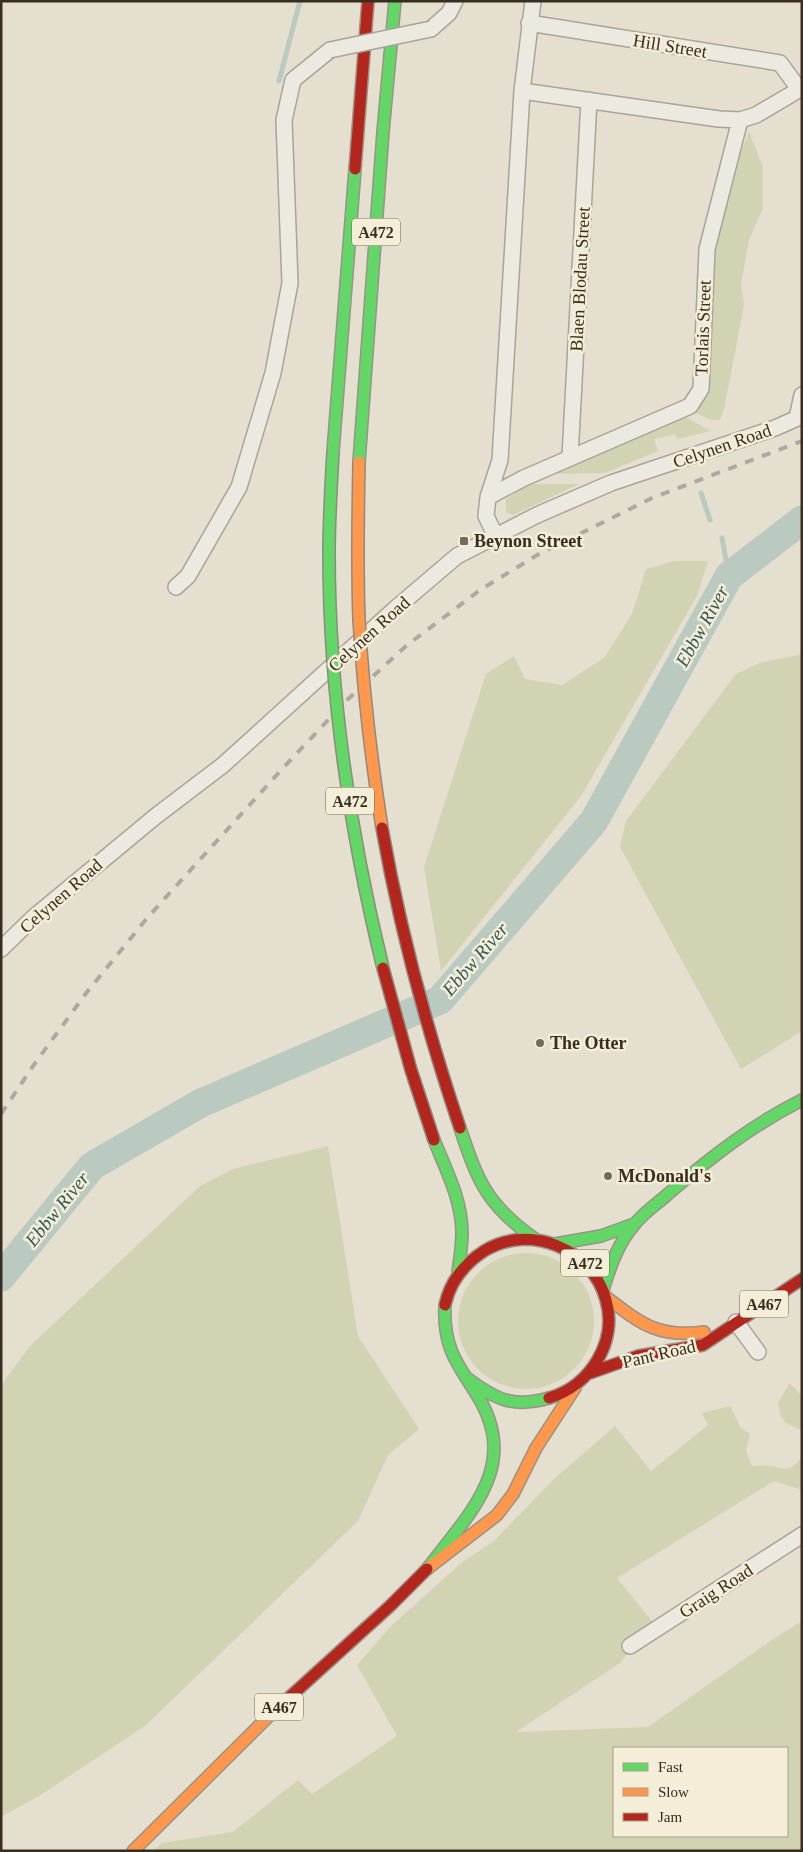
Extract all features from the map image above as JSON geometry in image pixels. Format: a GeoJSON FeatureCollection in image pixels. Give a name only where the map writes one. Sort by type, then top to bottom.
{"type":"FeatureCollection","features":[{"type":"Feature","properties":{"kind":"main road","name":"A472"},"geometry":{"type":"LineString","coordinates":[[368,1],[333,452],[329,567],[333,653],[341,746],[362,882],[378,952],[408,1062],[453,1191],[461,1220],[462,1243],[458,1272],[446,1300],[444,1330],[452,1356],[467,1378],[492,1396],[516,1402],[547,1400],[575,1388],[590,1373],[602,1353],[606,1340],[608,1311],[605,1293],[596,1276],[578,1257],[555,1244],[534,1239],[507,1241],[496,1244],[472,1259],[458,1272]]}},
{"type":"Feature","properties":{"kind":"main road","name":"A472"},"geometry":{"type":"LineString","coordinates":[[395,1],[383,132],[360,462],[357,564],[363,669],[380,808],[391,879],[406,947],[437,1058],[460,1128],[478,1174],[495,1205],[534,1239]]}},
{"type":"Feature","properties":{"kind":"main road"},"geometry":{"type":"LineString","coordinates":[[605,1293],[614,1257],[624,1237],[634,1224],[723,1148],[777,1111],[802,1100]]}},
{"type":"Feature","properties":{"kind":"main road"},"geometry":{"type":"LineString","coordinates":[[555,1244],[601,1236],[634,1224]]}},
{"type":"Feature","properties":{"kind":"main road","name":"Pant Road"},"geometry":{"type":"LineString","coordinates":[[590,1373],[643,1355],[703,1345],[802,1279]]}},
{"type":"Feature","properties":{"kind":"main road","name":"Pant Road"},"geometry":{"type":"LineString","coordinates":[[605,1293],[637,1321],[655,1331],[683,1335],[731,1325]]}},
{"type":"Feature","properties":{"kind":"main road","name":"A467"},"geometry":{"type":"LineString","coordinates":[[428,1568],[483,1493],[495,1458],[495,1435],[492,1423],[483,1402],[467,1378]]}},
{"type":"Feature","properties":{"kind":"main road","name":"A467"},"geometry":{"type":"LineString","coordinates":[[133,1851],[262,1723],[390,1606],[428,1568],[484,1526],[503,1509],[513,1494],[536,1448],[575,1388]]}},
{"type":"Feature","properties":{"kind":"street"},"geometry":{"type":"LineString","coordinates":[[176,587],[188,576],[239,487],[273,373],[290,283],[284,120],[293,80],[330,50],[431,29],[450,13],[455,1]]}},
{"type":"Feature","properties":{"kind":"street"},"geometry":{"type":"LineString","coordinates":[[495,536],[486,516],[488,498],[500,460],[522,91],[532,1]]}},
{"type":"Feature","properties":{"kind":"street","name":"Hill Street"},"geometry":{"type":"LineString","coordinates":[[529,23],[780,63],[800,89]]}},
{"type":"Feature","properties":{"kind":"street"},"geometry":{"type":"LineString","coordinates":[[522,91],[719,119],[740,120],[756,115],[800,89]]}},
{"type":"Feature","properties":{"kind":"street","name":"Blaen Blodau Street"},"geometry":{"type":"LineString","coordinates":[[570,457],[589,100]]}},
{"type":"Feature","properties":{"kind":"street","name":"Torlais Street"},"geometry":{"type":"LineString","coordinates":[[488,498],[524,478],[570,457],[690,406],[701,389],[707,249],[740,120]]}},
{"type":"Feature","properties":{"kind":"street"},"geometry":{"type":"LineString","coordinates":[[799,417],[802,397]]}},
{"type":"Feature","properties":{"kind":"street","name":"Celynen Road"},"geometry":{"type":"LineString","coordinates":[[1,949],[34,917],[156,816],[223,766],[396,608],[457,556],[495,536],[611,483],[775,428],[799,417]]}},
{"type":"Feature","properties":{"kind":"street"},"geometry":{"type":"LineString","coordinates":[[731,1325],[758,1352]]}},
{"type":"Feature","properties":{"kind":"street","name":"Graig Road"},"geometry":{"type":"LineString","coordinates":[[630,1646],[802,1535]]}},
{"type":"Feature","properties":{"kind":"green space"},"geometry":{"type":"Polygon","coordinates":[[[749,132],[763,167],[763,208],[749,240],[741,284],[744,306],[724,409],[720,420],[711,420],[694,412],[708,391],[713,252],[734,170],[749,132]]]}},
{"type":"Feature","properties":{"kind":"green space"},"geometry":{"type":"Polygon","coordinates":[[[686,417],[710,431],[677,439],[675,434],[654,439],[658,451],[605,473],[548,474],[686,417]]]}},
{"type":"Feature","properties":{"kind":"green space"},"geometry":{"type":"Polygon","coordinates":[[[530,484],[579,484],[513,515],[506,512],[506,499],[530,484]]]}},
{"type":"Feature","properties":{"kind":"green space"},"geometry":{"type":"Polygon","coordinates":[[[674,561],[708,561],[697,596],[581,796],[441,971],[424,867],[486,674],[514,656],[525,679],[562,685],[604,658],[632,614],[646,569],[674,561]]]}},
{"type":"Feature","properties":{"kind":"green space"},"geometry":{"type":"Polygon","coordinates":[[[802,654],[802,1031],[741,1069],[620,847],[626,821],[736,674],[760,663],[802,654]]]}},
{"type":"Feature","properties":{"kind":"green space"},"geometry":{"type":"Polygon","coordinates":[[[328,1146],[358,1336],[419,1429],[388,1455],[358,1521],[145,1726],[39,1796],[1,1817],[1,1385],[30,1346],[200,1186],[233,1169],[328,1146]]]}},
{"type":"Feature","properties":{"kind":"green space"},"geometry":{"type":"Polygon","coordinates":[[[526,1253],[552,1258],[574,1273],[589,1295],[594,1321],[589,1347],[574,1369],[552,1384],[526,1389],[500,1384],[478,1369],[463,1347],[458,1321],[463,1295],[478,1273],[500,1258],[526,1253]]]}},
{"type":"Feature","properties":{"kind":"green space"},"geometry":{"type":"Polygon","coordinates":[[[790,1383],[802,1396],[802,1430],[784,1421],[779,1409],[778,1403],[790,1383]]]}},
{"type":"Feature","properties":{"kind":"green space"},"geometry":{"type":"Polygon","coordinates":[[[730,1406],[741,1428],[750,1434],[746,1450],[752,1466],[787,1469],[802,1457],[802,1490],[774,1481],[617,1578],[652,1621],[620,1663],[516,1732],[648,1727],[770,1641],[802,1621],[802,1851],[153,1851],[162,1843],[233,1832],[298,1780],[312,1794],[397,1736],[357,1665],[391,1626],[461,1563],[494,1541],[554,1479],[615,1426],[651,1471],[708,1425],[702,1413],[730,1406]]]}},
{"type":"Feature","properties":{"kind":"waterway"},"geometry":{"type":"LineString","coordinates":[[279,81],[300,1]]}},
{"type":"Feature","properties":{"kind":"waterway"},"geometry":{"type":"LineString","coordinates":[[701,493],[710,520]]}},
{"type":"Feature","properties":{"kind":"waterway","name":"Ebbw River"},"geometry":{"type":"LineString","coordinates":[[1,1277],[92,1166],[201,1103],[440,1000],[594,821],[729,576],[802,520]]}},
{"type":"Feature","properties":{"kind":"waterway"},"geometry":{"type":"LineString","coordinates":[[722,538],[729,576]]}},
{"type":"Feature","properties":{"kind":"railway"},"geometry":{"type":"LineString","coordinates":[[1,1114],[33,1066],[87,992],[148,917],[346,701],[406,646],[480,590],[539,554],[652,498],[802,441]]}},
{"type":"Feature","properties":{"kind":"traffic: fast"},"geometry":{"type":"LineString","coordinates":[[359,462],[383,132],[395,1]]}},
{"type":"Feature","properties":{"kind":"traffic: fast"},"geometry":{"type":"LineString","coordinates":[[333,452],[355,169]]}},
{"type":"Feature","properties":{"kind":"traffic: fast"},"geometry":{"type":"LineString","coordinates":[[333,452],[329,554],[330,606],[337,710],[351,814],[383,968]]}},
{"type":"Feature","properties":{"kind":"traffic: fast"},"geometry":{"type":"LineString","coordinates":[[603,1290],[619,1247],[628,1232],[642,1216],[732,1143],[766,1120],[802,1100]]}},
{"type":"Feature","properties":{"kind":"traffic: fast"},"geometry":{"type":"LineString","coordinates":[[460,1128],[479,1178],[486,1191],[506,1215],[535,1239]]}},
{"type":"Feature","properties":{"kind":"traffic: fast"},"geometry":{"type":"LineString","coordinates":[[434,1140],[453,1185],[459,1209],[462,1238],[458,1272]]}},
{"type":"Feature","properties":{"kind":"traffic: fast"},"geometry":{"type":"LineString","coordinates":[[555,1244],[601,1236],[634,1224]]}},
{"type":"Feature","properties":{"kind":"traffic: fast"},"geometry":{"type":"LineString","coordinates":[[428,1568],[475,1505],[486,1485],[493,1463],[494,1440],[488,1416],[451,1350],[446,1330],[445,1305]]}},
{"type":"Feature","properties":{"kind":"traffic: fast"},"geometry":{"type":"LineString","coordinates":[[467,1378],[487,1392],[505,1400],[525,1402],[549,1398]]}},
{"type":"Feature","properties":{"kind":"traffic: slow"},"geometry":{"type":"LineString","coordinates":[[359,462],[359,619],[368,724],[382,828]]}},
{"type":"Feature","properties":{"kind":"traffic: slow"},"geometry":{"type":"LineString","coordinates":[[606,1297],[640,1322],[662,1331],[674,1333],[704,1332]]}},
{"type":"Feature","properties":{"kind":"traffic: slow"},"geometry":{"type":"LineString","coordinates":[[427,1569],[497,1515],[513,1494],[536,1448],[575,1388]]}},
{"type":"Feature","properties":{"kind":"traffic: slow"},"geometry":{"type":"LineString","coordinates":[[133,1851],[271,1714]]}},
{"type":"Feature","properties":{"kind":"traffic: jam"},"geometry":{"type":"LineString","coordinates":[[355,169],[368,1]]}},
{"type":"Feature","properties":{"kind":"traffic: jam"},"geometry":{"type":"LineString","coordinates":[[382,828],[397,904],[415,979],[436,1054],[460,1128]]}},
{"type":"Feature","properties":{"kind":"traffic: jam"},"geometry":{"type":"LineString","coordinates":[[383,968],[411,1070],[434,1140]]}},
{"type":"Feature","properties":{"kind":"traffic: jam"},"geometry":{"type":"LineString","coordinates":[[445,1305],[454,1281],[464,1268],[484,1251],[502,1243],[520,1240],[539,1240],[573,1254],[587,1266],[599,1282],[606,1300],[609,1316],[604,1346],[588,1373],[577,1384],[549,1398]]}},
{"type":"Feature","properties":{"kind":"traffic: jam"},"geometry":{"type":"LineString","coordinates":[[590,1373],[638,1356],[703,1345],[802,1279]]}},
{"type":"Feature","properties":{"kind":"traffic: jam"},"geometry":{"type":"LineString","coordinates":[[271,1714],[390,1606],[427,1569]]}},
{"type":"Feature","properties":{"kind":"place","name":"Beynon Street"},"geometry":{"type":"Point","coordinates":[464,541]}},
{"type":"Feature","properties":{"kind":"place","name":"The Otter"},"geometry":{"type":"Point","coordinates":[540,1043]}},
{"type":"Feature","properties":{"kind":"place","name":"McDonald's"},"geometry":{"type":"Point","coordinates":[608,1176]}}]}
